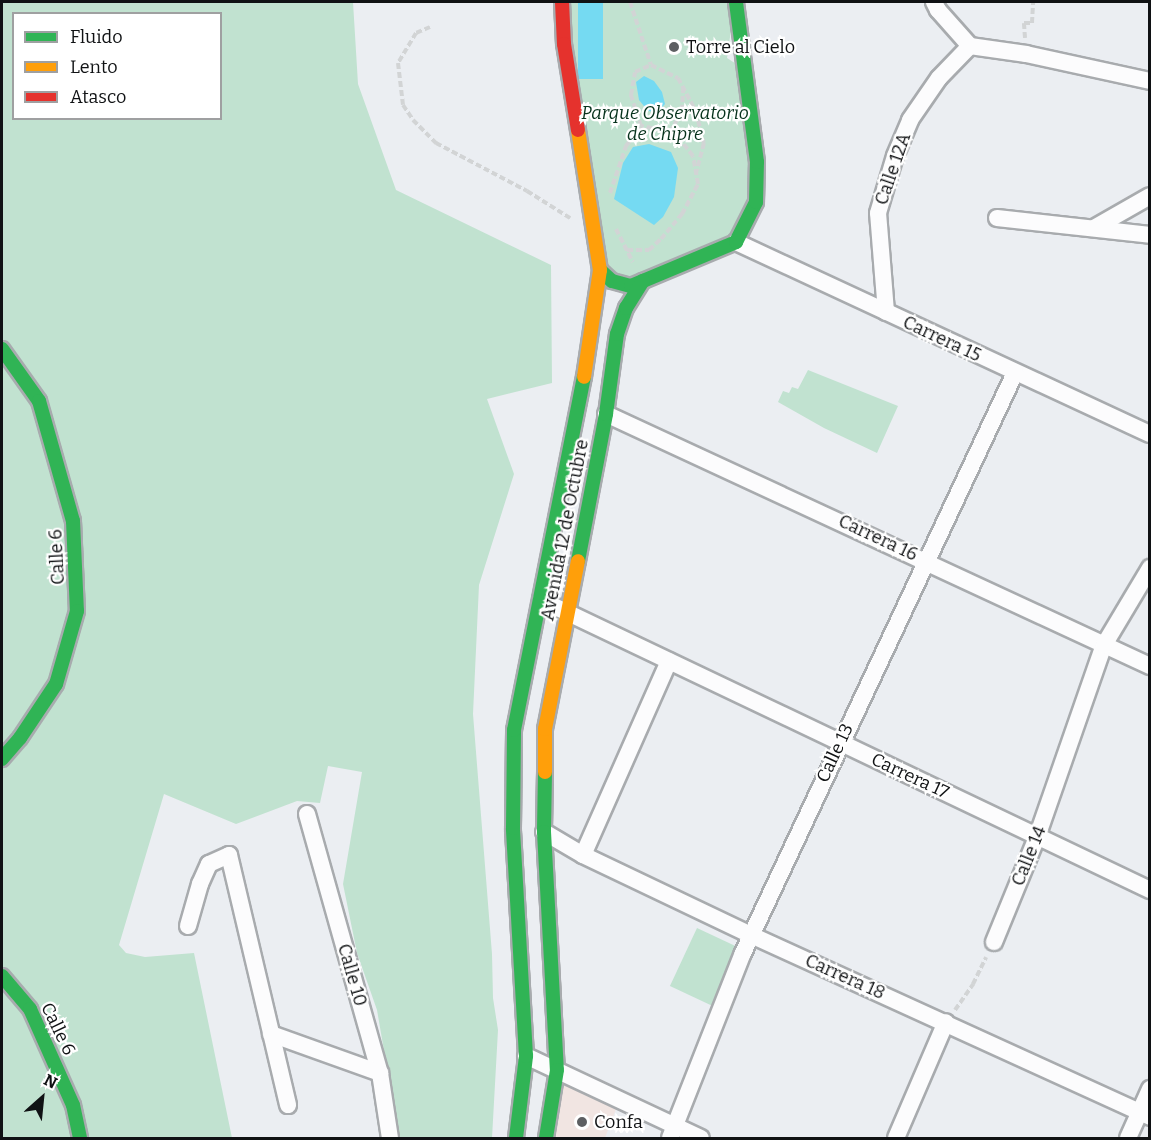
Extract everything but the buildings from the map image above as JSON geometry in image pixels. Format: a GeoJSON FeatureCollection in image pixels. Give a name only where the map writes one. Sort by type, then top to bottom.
{"type":"FeatureCollection","features":[{"type":"Feature","properties":{"kind":"main road","name":"Avenida 12 de Octubre"},"geometry":{"type":"LineString","coordinates":[[516,1138],[526,1056],[513,828],[514,730],[578,416],[600,270],[597,238],[564,45],[562,2]]}},
{"type":"Feature","properties":{"kind":"main road"},"geometry":{"type":"LineString","coordinates":[[600,270],[612,281],[623,286],[643,281],[736,242],[756,202],[757,162],[736,2]]}},
{"type":"Feature","properties":{"kind":"main road","name":"Avenida 12 de Octubre"},"geometry":{"type":"LineString","coordinates":[[546,1138],[557,1070],[544,832],[545,729],[606,414],[617,334],[626,308],[643,281]]}},
{"type":"Feature","properties":{"kind":"main road","name":"Calle 6"},"geometry":{"type":"LineString","coordinates":[[2,349],[39,401],[73,521],[77,611],[56,684],[20,738],[2,759]]}},
{"type":"Feature","properties":{"kind":"main road","name":"Calle 6"},"geometry":{"type":"LineString","coordinates":[[2,976],[30,1009],[73,1105],[80,1138]]}},
{"type":"Feature","properties":{"kind":"street"},"geometry":{"type":"LineString","coordinates":[[934,2],[938,10],[970,46],[1026,54],[1149,81]]}},
{"type":"Feature","properties":{"kind":"street","name":"Calle 12A"},"geometry":{"type":"LineString","coordinates":[[886,312],[878,213],[895,156],[910,120],[939,78],[970,46]]}},
{"type":"Feature","properties":{"kind":"street"},"geometry":{"type":"LineString","coordinates":[[1094,228],[1149,196]]}},
{"type":"Feature","properties":{"kind":"street"},"geometry":{"type":"LineString","coordinates":[[997,218],[1149,235]]}},
{"type":"Feature","properties":{"kind":"street","name":"Carrera 15"},"geometry":{"type":"LineString","coordinates":[[736,242],[1149,434]]}},
{"type":"Feature","properties":{"kind":"street","name":"Calle 13"},"geometry":{"type":"LineString","coordinates":[[672,1132],[751,935],[1015,373]]}},
{"type":"Feature","properties":{"kind":"street","name":"Carrera 16"},"geometry":{"type":"LineString","coordinates":[[606,414],[926,560],[1149,666]]}},
{"type":"Feature","properties":{"kind":"street","name":"Calle 14"},"geometry":{"type":"LineString","coordinates":[[994,942],[1038,837],[1104,645],[1149,568]]}},
{"type":"Feature","properties":{"kind":"street","name":"Carrera 17"},"geometry":{"type":"LineString","coordinates":[[541,600],[1149,890]]}},
{"type":"Feature","properties":{"kind":"street"},"geometry":{"type":"LineString","coordinates":[[583,855],[669,661]]}},
{"type":"Feature","properties":{"kind":"street","name":"Calle 10"},"geometry":{"type":"LineString","coordinates":[[307,814],[380,1073],[390,1138]]}},
{"type":"Feature","properties":{"kind":"street","name":"Carrera 18"},"geometry":{"type":"LineString","coordinates":[[544,832],[583,855],[751,935],[1144,1114]]}},
{"type":"Feature","properties":{"kind":"street"},"geometry":{"type":"LineString","coordinates":[[188,926],[200,884],[209,864],[229,855],[288,1105]]}},
{"type":"Feature","properties":{"kind":"street"},"geometry":{"type":"LineString","coordinates":[[896,1138],[946,1022]]}},
{"type":"Feature","properties":{"kind":"street"},"geometry":{"type":"LineString","coordinates":[[271,1034],[380,1073]]}},
{"type":"Feature","properties":{"kind":"street"},"geometry":{"type":"LineString","coordinates":[[526,1056],[557,1070],[672,1132],[701,1138]]}},
{"type":"Feature","properties":{"kind":"street"},"geometry":{"type":"LineString","coordinates":[[1128,1138],[1144,1114],[1149,1089]]}},
{"type":"Feature","properties":{"kind":"path"},"geometry":{"type":"LineString","coordinates":[[630,2],[651,65],[678,78],[703,131],[704,143],[696,172]]}},
{"type":"Feature","properties":{"kind":"path"},"geometry":{"type":"LineString","coordinates":[[1026,54],[1024,22],[1032,23],[1033,2]]}},
{"type":"Feature","properties":{"kind":"path"},"geometry":{"type":"LineString","coordinates":[[430,27],[416,33],[398,63],[403,105],[412,120],[436,143],[527,191],[597,238]]}},
{"type":"Feature","properties":{"kind":"path"},"geometry":{"type":"LineString","coordinates":[[640,126],[631,95],[635,72],[651,65]]}},
{"type":"Feature","properties":{"kind":"path"},"geometry":{"type":"LineString","coordinates":[[669,132],[682,111],[683,85]]}},
{"type":"Feature","properties":{"kind":"path"},"geometry":{"type":"LineString","coordinates":[[627,250],[649,250],[661,239],[692,198],[698,184],[693,156],[680,138],[669,132],[640,126]]}},
{"type":"Feature","properties":{"kind":"path"},"geometry":{"type":"LineString","coordinates":[[610,195],[616,170],[626,146],[640,126]]}},
{"type":"Feature","properties":{"kind":"path"},"geometry":{"type":"LineString","coordinates":[[614,226],[643,281]]}},
{"type":"Feature","properties":{"kind":"path"},"geometry":{"type":"LineString","coordinates":[[946,1022],[973,984],[994,942]]}},
{"type":"Feature","properties":{"kind":"shaded area","name":"Confa"},"geometry":{"type":"Polygon","coordinates":[[[558,1082],[616,1109],[605,1138],[559,1138],[551,1135],[558,1082]]]}},
{"type":"Feature","properties":{"kind":"green space"},"geometry":{"type":"Polygon","coordinates":[[[2,2],[353,2],[358,84],[396,190],[551,265],[552,383],[487,399],[514,474],[479,585],[473,714],[492,954],[493,998],[498,1030],[492,1138],[399,1138],[377,1010],[357,953],[343,884],[362,772],[328,766],[320,803],[297,801],[236,824],[164,794],[119,945],[126,953],[145,957],[194,953],[232,1138],[2,1138],[2,2]]]}},
{"type":"Feature","properties":{"kind":"green space","name":"Parque Observatorio de Chipre"},"geometry":{"type":"Polygon","coordinates":[[[562,2],[735,2],[727,58],[744,69],[757,162],[736,242],[643,281],[600,270],[562,2]]]}},
{"type":"Feature","properties":{"kind":"green space"},"geometry":{"type":"Polygon","coordinates":[[[808,370],[898,406],[877,453],[824,428],[778,402],[783,391],[789,393],[792,387],[798,389],[808,370]]]}},
{"type":"Feature","properties":{"kind":"green space"},"geometry":{"type":"Polygon","coordinates":[[[697,928],[742,949],[715,1007],[670,986],[697,928]]]}},
{"type":"Feature","properties":{"kind":"water"},"geometry":{"type":"Polygon","coordinates":[[[578,2],[603,2],[603,79],[578,79],[578,2]]]}},
{"type":"Feature","properties":{"kind":"water"},"geometry":{"type":"Polygon","coordinates":[[[644,76],[654,81],[662,92],[665,104],[658,112],[648,111],[639,100],[636,82],[644,76]]]}},
{"type":"Feature","properties":{"kind":"water"},"geometry":{"type":"Polygon","coordinates":[[[649,144],[671,152],[678,168],[674,197],[663,217],[654,225],[614,199],[623,163],[633,147],[649,144]]]}},
{"type":"Feature","properties":{"kind":"traffic: fast"},"geometry":{"type":"LineString","coordinates":[[600,270],[612,281],[631,286],[736,242],[756,202],[757,162],[736,2]]}},
{"type":"Feature","properties":{"kind":"traffic: fast"},"geometry":{"type":"LineString","coordinates":[[578,561],[606,414],[617,334],[626,308],[643,281]]}},
{"type":"Feature","properties":{"kind":"traffic: fast"},"geometry":{"type":"LineString","coordinates":[[2,349],[39,401],[73,521],[77,611],[56,684],[20,738],[2,759]]}},
{"type":"Feature","properties":{"kind":"traffic: fast"},"geometry":{"type":"LineString","coordinates":[[516,1138],[526,1056],[513,828],[514,730],[584,377]]}},
{"type":"Feature","properties":{"kind":"traffic: fast"},"geometry":{"type":"LineString","coordinates":[[545,772],[544,832],[557,1070],[546,1138]]}},
{"type":"Feature","properties":{"kind":"traffic: fast"},"geometry":{"type":"LineString","coordinates":[[2,976],[30,1009],[73,1105],[80,1138]]}},
{"type":"Feature","properties":{"kind":"traffic: slow"},"geometry":{"type":"LineString","coordinates":[[578,130],[600,270],[584,377]]}},
{"type":"Feature","properties":{"kind":"traffic: slow"},"geometry":{"type":"LineString","coordinates":[[545,772],[545,729],[578,561]]}},
{"type":"Feature","properties":{"kind":"traffic: jam"},"geometry":{"type":"LineString","coordinates":[[562,2],[564,44],[578,130]]}},
{"type":"Feature","properties":{"kind":"place","name":"Torre al Cielo"},"geometry":{"type":"Point","coordinates":[674,47]}},
{"type":"Feature","properties":{"kind":"place","name":"Confa"},"geometry":{"type":"Point","coordinates":[582,1122]}}]}
